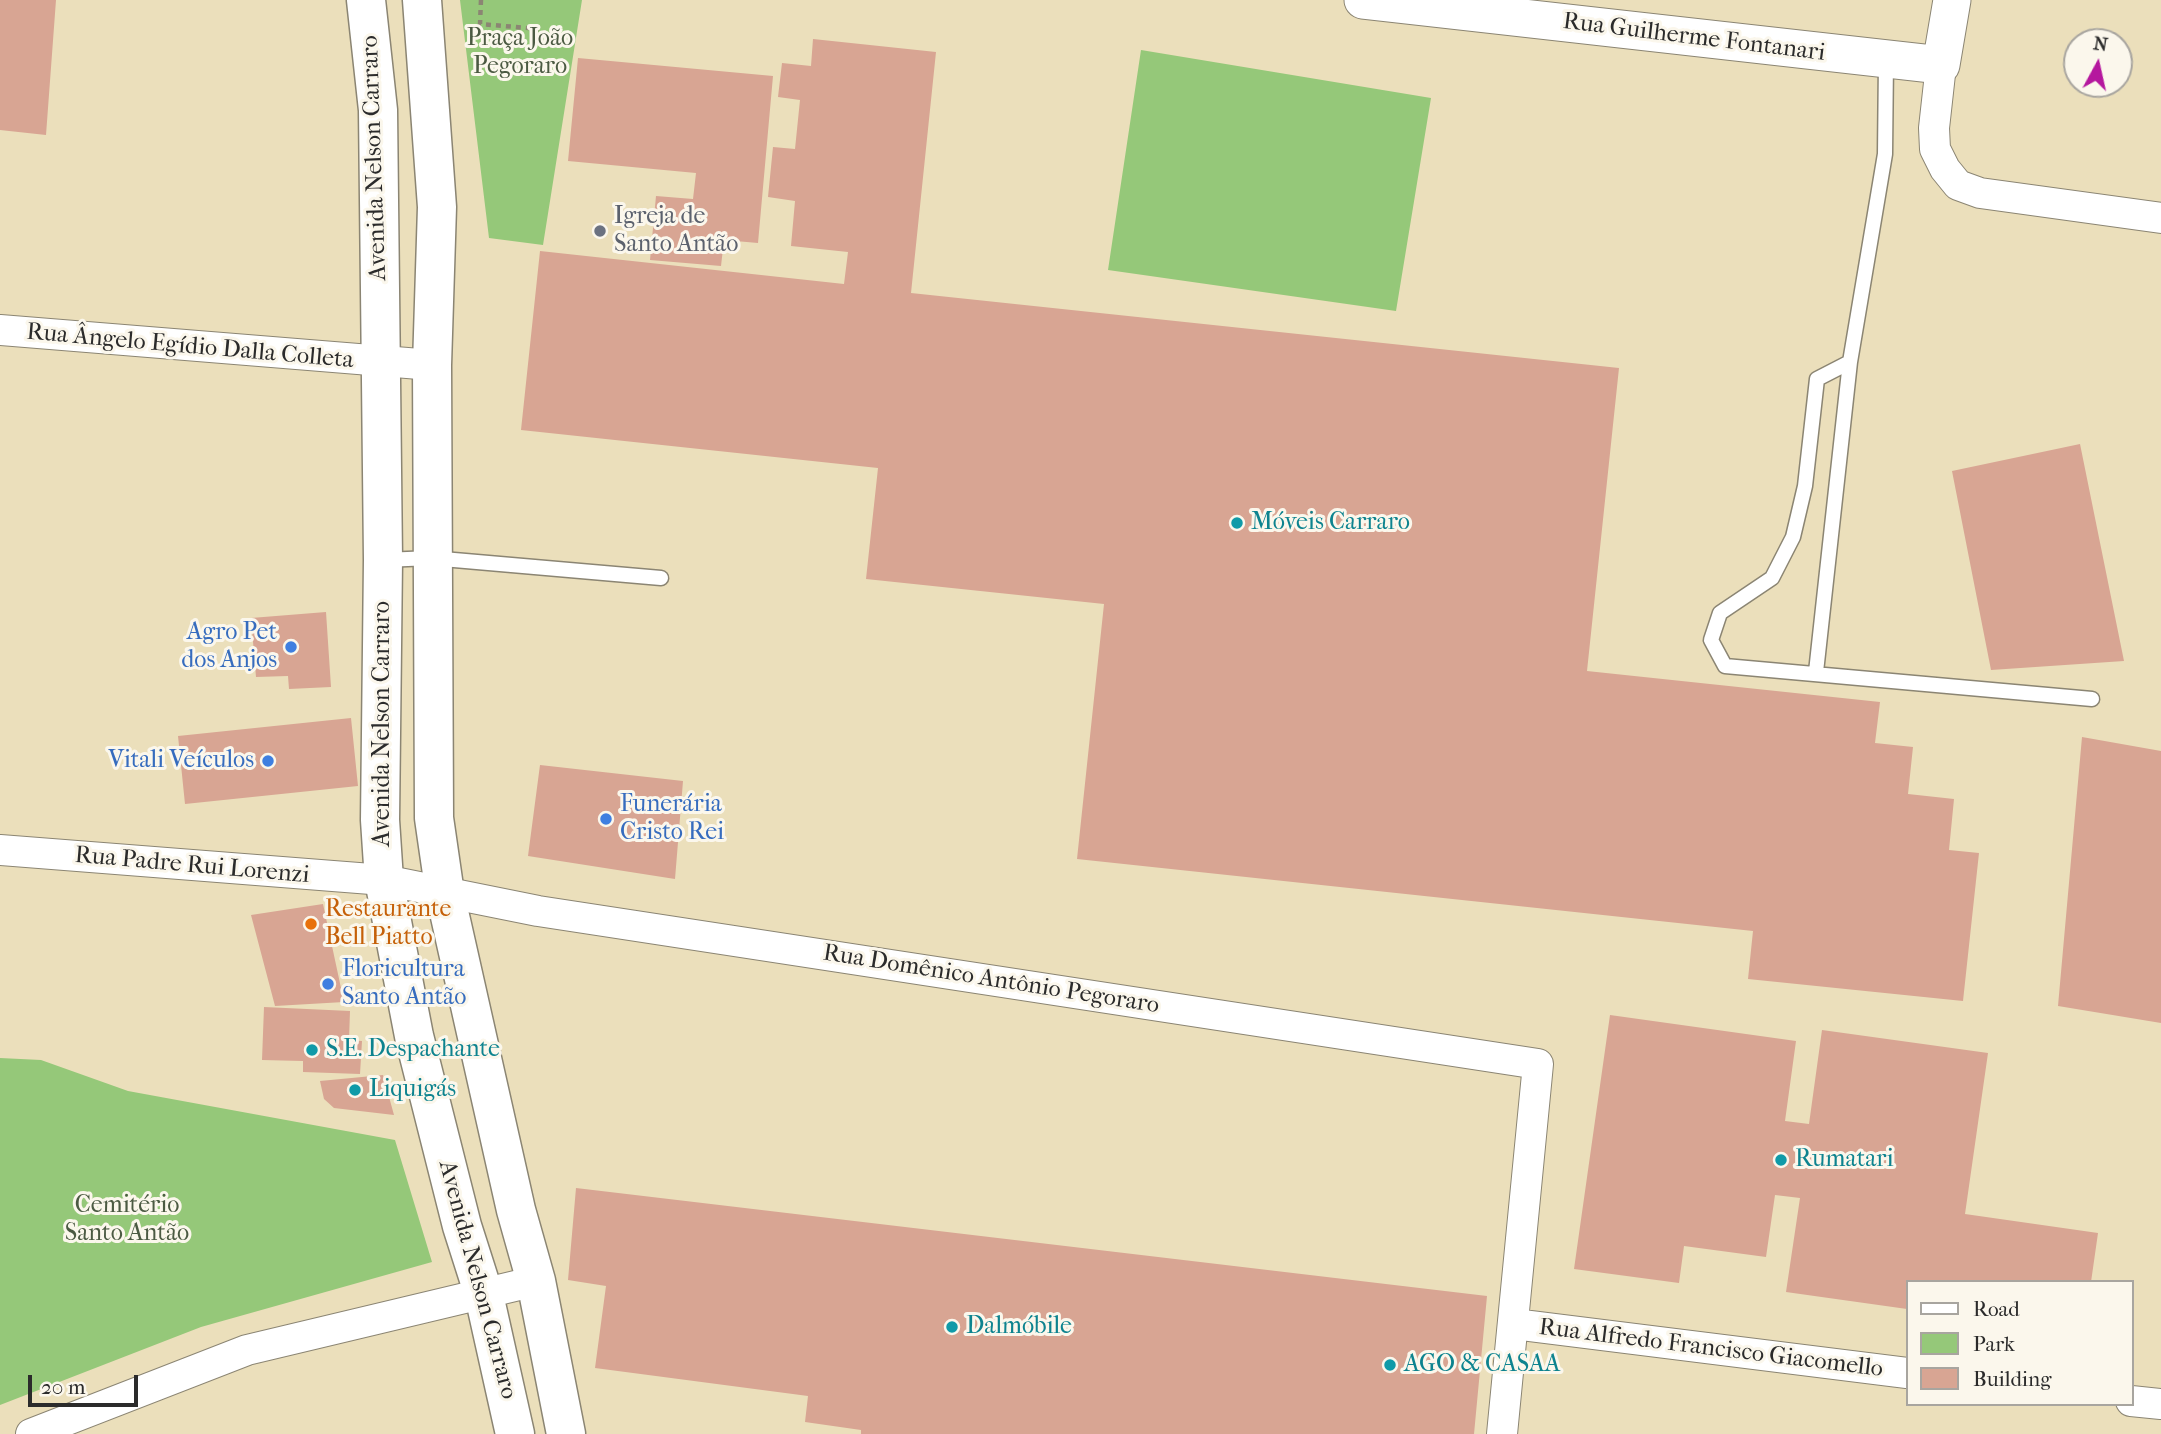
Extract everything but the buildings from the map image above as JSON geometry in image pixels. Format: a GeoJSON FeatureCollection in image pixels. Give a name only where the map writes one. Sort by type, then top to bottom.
{"type":"FeatureCollection","features":[{"type":"Feature","properties":{"kind":"main road","name":"Avenida Nelson Carraro"},"geometry":{"type":"LineString","coordinates":[[366,0],[379,110],[379,363],[383,560],[380,820],[384,880],[414,1036],[461,1226],[484,1295],[514,1423]]}},
{"type":"Feature","properties":{"kind":"main road","name":"Avenida Nelson Carraro"},"geometry":{"type":"LineString","coordinates":[[422,0],[437,207],[432,365],[431,558],[434,818],[445,894],[516,1210],[536,1281],[564,1419]]}},
{"type":"Feature","properties":{"kind":"main road"},"geometry":{"type":"LineString","coordinates":[[379,110],[429,100]]}},
{"type":"Feature","properties":{"kind":"main road"},"geometry":{"type":"LineString","coordinates":[[514,1423],[564,1419]]}},
{"type":"Feature","properties":{"kind":"street","name":"Rua Guilherme Fontanari"},"geometry":{"type":"LineString","coordinates":[[1363,0],[1941,65]]}},
{"type":"Feature","properties":{"kind":"street"},"geometry":{"type":"LineString","coordinates":[[1952,0],[1934,128],[1935,149],[1945,169],[1958,185],[1980,193],[2161,218]]}},
{"type":"Feature","properties":{"kind":"street","name":"Rua Ângelo Egídio Dalla Colleta"},"geometry":{"type":"LineString","coordinates":[[0,330],[379,363],[432,365]]}},
{"type":"Feature","properties":{"kind":"street","name":"Rua Padre Rui Lorenzi"},"geometry":{"type":"LineString","coordinates":[[0,850],[384,880],[445,894]]}},
{"type":"Feature","properties":{"kind":"street","name":"Rua Domênico Antônio Pegoraro"},"geometry":{"type":"LineString","coordinates":[[445,894],[1538,1064],[1514,1324]]}},
{"type":"Feature","properties":{"kind":"street"},"geometry":{"type":"LineString","coordinates":[[31,1434],[247,1350],[536,1281]]}},
{"type":"Feature","properties":{"kind":"street"},"geometry":{"type":"LineString","coordinates":[[1502,1434],[1514,1324]]}},
{"type":"Feature","properties":{"kind":"street","name":"Rua Alfredo Francisco Giacomello"},"geometry":{"type":"LineString","coordinates":[[1514,1324],[1906,1373]]}},
{"type":"Feature","properties":{"kind":"street"},"geometry":{"type":"LineString","coordinates":[[2133,1401],[2161,1404]]}},
{"type":"Feature","properties":{"kind":"lane"},"geometry":{"type":"LineString","coordinates":[[1816,672],[1850,362],[1885,154],[1886,60]]}},
{"type":"Feature","properties":{"kind":"lane"},"geometry":{"type":"LineString","coordinates":[[1850,362],[1817,379],[1805,486],[1788,548],[1772,578],[1720,613],[1711,640],[1725,666],[1816,672],[2092,699]]}},
{"type":"Feature","properties":{"kind":"lane"},"geometry":{"type":"LineString","coordinates":[[383,560],[431,558],[661,578]]}},
{"type":"Feature","properties":{"kind":"path"},"geometry":{"type":"LineString","coordinates":[[481,0],[480,24],[539,29]]}},
{"type":"Feature","properties":{"kind":"green space","name":"Praça João Pegoraro"},"geometry":{"type":"Polygon","coordinates":[[[460,0],[582,0],[543,245],[489,238],[460,0]]]}},
{"type":"Feature","properties":{"kind":"green space"},"geometry":{"type":"Polygon","coordinates":[[[1141,50],[1431,98],[1396,311],[1108,270],[1141,50]]]}},
{"type":"Feature","properties":{"kind":"green space","name":"Cemitério Santo Antão"},"geometry":{"type":"Polygon","coordinates":[[[0,1058],[41,1060],[128,1091],[395,1140],[432,1262],[201,1327],[0,1405],[0,1058]]]}},
{"type":"Feature","properties":{"kind":"place","name":"Igreja de Santo Antão"},"geometry":{"type":"Point","coordinates":[600,231]}},
{"type":"Feature","properties":{"kind":"place","name":"Móveis Carraro"},"geometry":{"type":"Point","coordinates":[1237,523]}},
{"type":"Feature","properties":{"kind":"place","name":"Agro Pet dos Anjos"},"geometry":{"type":"Point","coordinates":[291,647]}},
{"type":"Feature","properties":{"kind":"place","name":"Vitali Veículos"},"geometry":{"type":"Point","coordinates":[268,761]}},
{"type":"Feature","properties":{"kind":"place","name":"Funerária Cristo Rei"},"geometry":{"type":"Point","coordinates":[606,819]}},
{"type":"Feature","properties":{"kind":"place","name":"Restaurante Bell Piatto"},"geometry":{"type":"Point","coordinates":[311,924]}},
{"type":"Feature","properties":{"kind":"place","name":"Floricultura Santo Antão"},"geometry":{"type":"Point","coordinates":[328,984]}},
{"type":"Feature","properties":{"kind":"place","name":"S.E. Despachante"},"geometry":{"type":"Point","coordinates":[312,1050]}},
{"type":"Feature","properties":{"kind":"place","name":"Liquigás"},"geometry":{"type":"Point","coordinates":[355,1090]}},
{"type":"Feature","properties":{"kind":"place","name":"Rumatari"},"geometry":{"type":"Point","coordinates":[1781,1160]}},
{"type":"Feature","properties":{"kind":"place","name":"Dalmóbile"},"geometry":{"type":"Point","coordinates":[952,1327]}},
{"type":"Feature","properties":{"kind":"place","name":"AGO & CASAA"},"geometry":{"type":"Point","coordinates":[1390,1365]}}]}
